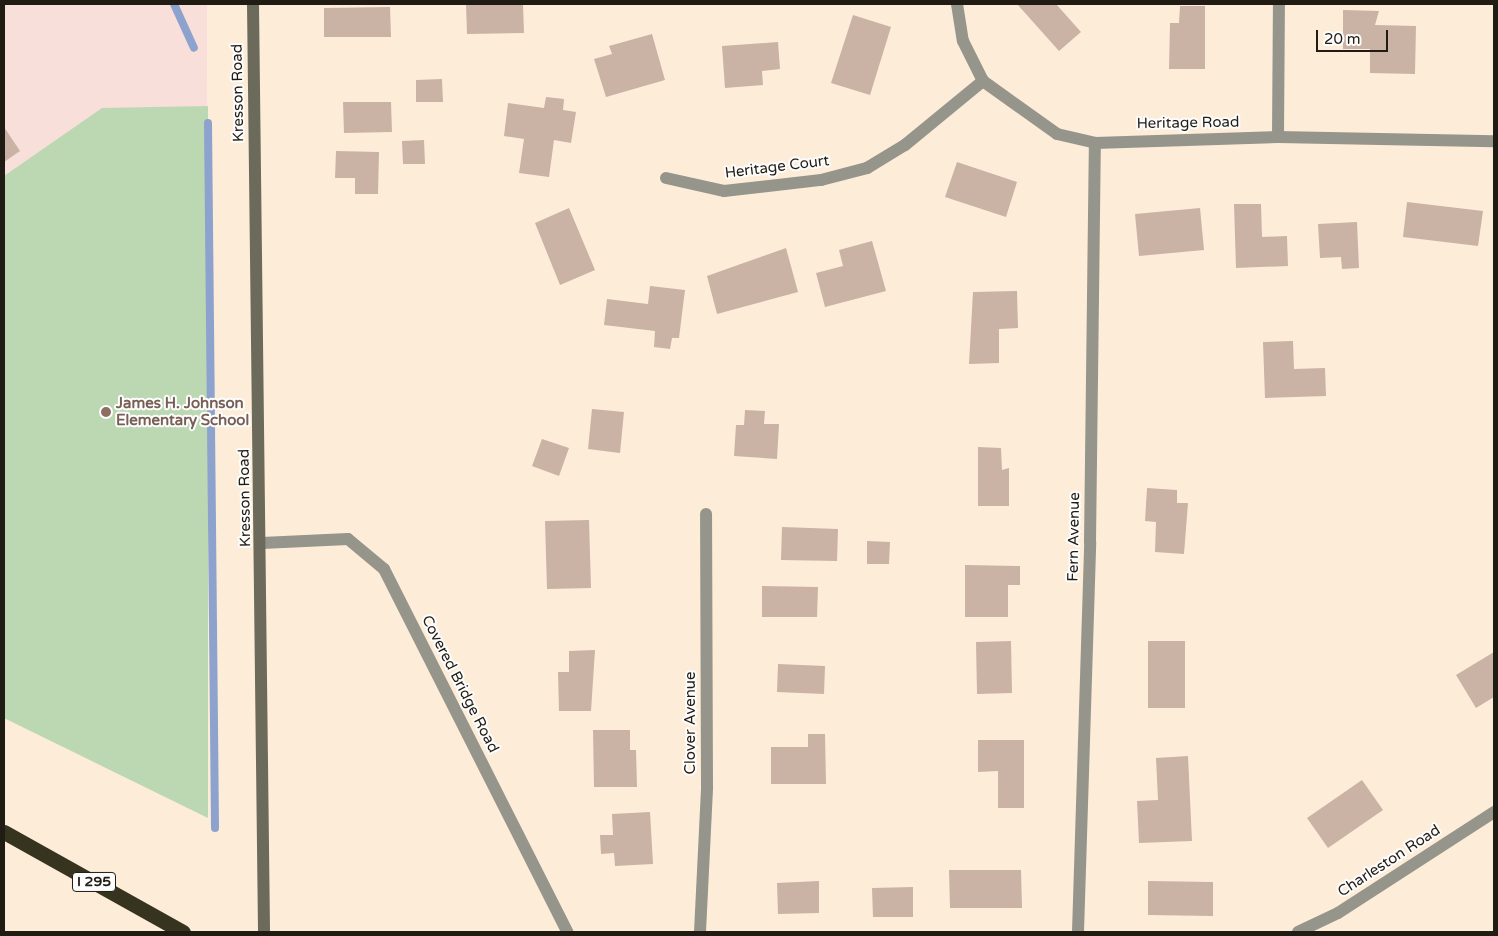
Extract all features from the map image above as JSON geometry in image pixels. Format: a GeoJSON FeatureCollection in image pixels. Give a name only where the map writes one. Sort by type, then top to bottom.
{"type":"FeatureCollection","features":[{"type":"Feature","properties":{"kind":"highway","name":"I 295"},"geometry":{"type":"LineString","coordinates":[[4,832],[183,932]]}},
{"type":"Feature","properties":{"kind":"street","name":"Kresson Road"},"geometry":{"type":"LineString","coordinates":[[253,4],[262,543],[264,932]]}},
{"type":"Feature","properties":{"kind":"street","name":"Heritage Road"},"geometry":{"type":"LineString","coordinates":[[957,4],[962,41],[983,81],[1057,134],[1096,143],[1278,137],[1494,141]]}},
{"type":"Feature","properties":{"kind":"street"},"geometry":{"type":"LineString","coordinates":[[1278,137],[1279,4]]}},
{"type":"Feature","properties":{"kind":"street","name":"Heritage Court"},"geometry":{"type":"LineString","coordinates":[[666,178],[724,191],[821,180],[867,168],[905,146],[983,81]]}},
{"type":"Feature","properties":{"kind":"street","name":"Fern Avenue"},"geometry":{"type":"LineString","coordinates":[[1078,932],[1090,542],[1096,143]]}},
{"type":"Feature","properties":{"kind":"street","name":"Clover Avenue"},"geometry":{"type":"LineString","coordinates":[[700,932],[707,787],[706,514]]}},
{"type":"Feature","properties":{"kind":"street","name":"Covered Bridge Road"},"geometry":{"type":"LineString","coordinates":[[262,543],[348,539],[384,569],[567,932]]}},
{"type":"Feature","properties":{"kind":"street","name":"Charleston Road"},"geometry":{"type":"LineString","coordinates":[[1298,932],[1338,913],[1494,812]]}},
{"type":"Feature","properties":{"kind":"shaded area","name":"James H. Johnson Elementary School"},"geometry":{"type":"Polygon","coordinates":[[[4,4],[207,4],[208,818],[4,718],[4,4]]]}},
{"type":"Feature","properties":{"kind":"green space","name":"James H. Johnson Elementary School"},"geometry":{"type":"Polygon","coordinates":[[[208,106],[208,818],[4,718],[4,176],[102,108],[208,106]]]}},
{"type":"Feature","properties":{"kind":"building"},"geometry":{"type":"Polygon","coordinates":[[[466,4],[523,4],[524,33],[467,34],[466,4]]]}},
{"type":"Feature","properties":{"kind":"building"},"geometry":{"type":"Polygon","coordinates":[[[1017,4],[1056,4],[1081,32],[1059,51],[1017,4]]]}},
{"type":"Feature","properties":{"kind":"building"},"geometry":{"type":"Polygon","coordinates":[[[1180,6],[1205,6],[1205,69],[1169,69],[1170,23],[1179,23],[1180,6]]]}},
{"type":"Feature","properties":{"kind":"building"},"geometry":{"type":"Polygon","coordinates":[[[390,7],[391,37],[324,37],[324,8],[390,7]]]}},
{"type":"Feature","properties":{"kind":"building"},"geometry":{"type":"Polygon","coordinates":[[[1343,10],[1379,11],[1375,25],[1416,26],[1415,74],[1370,73],[1370,49],[1343,49],[1343,10]]]}},
{"type":"Feature","properties":{"kind":"building"},"geometry":{"type":"Polygon","coordinates":[[[853,15],[891,27],[870,95],[831,83],[853,15]]]}},
{"type":"Feature","properties":{"kind":"building"},"geometry":{"type":"Polygon","coordinates":[[[652,34],[665,80],[606,97],[594,59],[612,54],[609,46],[652,34]]]}},
{"type":"Feature","properties":{"kind":"building"},"geometry":{"type":"Polygon","coordinates":[[[778,42],[780,69],[762,71],[763,85],[725,88],[722,46],[778,42]]]}},
{"type":"Feature","properties":{"kind":"building"},"geometry":{"type":"Polygon","coordinates":[[[442,79],[443,102],[416,102],[416,80],[442,79]]]}},
{"type":"Feature","properties":{"kind":"building"},"geometry":{"type":"Polygon","coordinates":[[[546,97],[564,99],[563,110],[576,112],[571,143],[554,140],[549,177],[519,173],[524,139],[504,136],[508,103],[544,108],[546,97]]]}},
{"type":"Feature","properties":{"kind":"building"},"geometry":{"type":"Polygon","coordinates":[[[343,102],[391,102],[392,132],[344,133],[343,102]]]}},
{"type":"Feature","properties":{"kind":"building"},"geometry":{"type":"Polygon","coordinates":[[[4,127],[20,151],[4,162],[4,127]]]}},
{"type":"Feature","properties":{"kind":"building"},"geometry":{"type":"Polygon","coordinates":[[[424,140],[425,164],[403,164],[402,141],[424,140]]]}},
{"type":"Feature","properties":{"kind":"building"},"geometry":{"type":"Polygon","coordinates":[[[336,151],[379,152],[378,194],[355,194],[355,178],[335,178],[336,151]]]}},
{"type":"Feature","properties":{"kind":"building"},"geometry":{"type":"Polygon","coordinates":[[[957,162],[1017,182],[1006,217],[945,197],[957,162]]]}},
{"type":"Feature","properties":{"kind":"building"},"geometry":{"type":"Polygon","coordinates":[[[1407,202],[1483,211],[1478,246],[1403,237],[1407,202]]]}},
{"type":"Feature","properties":{"kind":"building"},"geometry":{"type":"Polygon","coordinates":[[[1234,204],[1261,204],[1262,237],[1287,236],[1288,266],[1236,268],[1234,204]]]}},
{"type":"Feature","properties":{"kind":"building"},"geometry":{"type":"Polygon","coordinates":[[[569,208],[595,270],[560,285],[535,223],[569,208]]]}},
{"type":"Feature","properties":{"kind":"building"},"geometry":{"type":"Polygon","coordinates":[[[1200,208],[1204,250],[1139,256],[1135,214],[1200,208]]]}},
{"type":"Feature","properties":{"kind":"building"},"geometry":{"type":"Polygon","coordinates":[[[1357,222],[1359,268],[1342,269],[1341,257],[1320,258],[1318,224],[1357,222]]]}},
{"type":"Feature","properties":{"kind":"building"},"geometry":{"type":"Polygon","coordinates":[[[872,241],[886,291],[825,307],[816,273],[843,266],[839,250],[872,241]]]}},
{"type":"Feature","properties":{"kind":"building"},"geometry":{"type":"Polygon","coordinates":[[[786,248],[798,292],[717,314],[707,276],[786,248]]]}},
{"type":"Feature","properties":{"kind":"building"},"geometry":{"type":"Polygon","coordinates":[[[650,286],[685,290],[679,338],[672,338],[670,349],[654,347],[655,331],[604,325],[607,299],[648,304],[650,286]]]}},
{"type":"Feature","properties":{"kind":"building"},"geometry":{"type":"Polygon","coordinates":[[[1017,291],[1018,328],[999,329],[999,363],[969,364],[973,292],[1017,291]]]}},
{"type":"Feature","properties":{"kind":"building"},"geometry":{"type":"Polygon","coordinates":[[[1293,341],[1294,369],[1325,368],[1326,396],[1265,398],[1263,342],[1293,341]]]}},
{"type":"Feature","properties":{"kind":"building"},"geometry":{"type":"Polygon","coordinates":[[[592,409],[624,412],[620,453],[588,449],[592,409]]]}},
{"type":"Feature","properties":{"kind":"building"},"geometry":{"type":"Polygon","coordinates":[[[745,410],[765,411],[764,424],[779,424],[777,459],[734,456],[736,425],[744,425],[745,410]]]}},
{"type":"Feature","properties":{"kind":"building"},"geometry":{"type":"Polygon","coordinates":[[[542,439],[569,448],[559,476],[532,466],[542,439]]]}},
{"type":"Feature","properties":{"kind":"building"},"geometry":{"type":"Polygon","coordinates":[[[978,447],[1001,448],[1002,470],[1009,468],[1009,506],[978,506],[978,447]]]}},
{"type":"Feature","properties":{"kind":"building"},"geometry":{"type":"Polygon","coordinates":[[[1147,488],[1177,490],[1177,503],[1188,503],[1184,554],[1155,552],[1156,522],[1145,521],[1147,488]]]}},
{"type":"Feature","properties":{"kind":"building"},"geometry":{"type":"Polygon","coordinates":[[[589,520],[591,588],[547,589],[545,521],[589,520]]]}},
{"type":"Feature","properties":{"kind":"building"},"geometry":{"type":"Polygon","coordinates":[[[782,527],[838,529],[837,561],[781,560],[782,527]]]}},
{"type":"Feature","properties":{"kind":"building"},"geometry":{"type":"Polygon","coordinates":[[[867,541],[890,542],[889,564],[867,564],[867,541]]]}},
{"type":"Feature","properties":{"kind":"building"},"geometry":{"type":"Polygon","coordinates":[[[965,565],[1020,566],[1020,585],[1008,585],[1008,617],[965,617],[965,565]]]}},
{"type":"Feature","properties":{"kind":"building"},"geometry":{"type":"Polygon","coordinates":[[[762,586],[818,587],[817,617],[762,617],[762,586]]]}},
{"type":"Feature","properties":{"kind":"building"},"geometry":{"type":"Polygon","coordinates":[[[1011,641],[1012,693],[977,694],[976,642],[1011,641]]]}},
{"type":"Feature","properties":{"kind":"building"},"geometry":{"type":"Polygon","coordinates":[[[1148,641],[1185,641],[1185,708],[1148,708],[1148,641]]]}},
{"type":"Feature","properties":{"kind":"building"},"geometry":{"type":"Polygon","coordinates":[[[595,650],[591,711],[559,711],[558,672],[569,672],[569,651],[595,650]]]}},
{"type":"Feature","properties":{"kind":"building"},"geometry":{"type":"Polygon","coordinates":[[[1494,652],[1494,697],[1476,708],[1456,675],[1494,652]]]}},
{"type":"Feature","properties":{"kind":"building"},"geometry":{"type":"Polygon","coordinates":[[[778,664],[825,666],[824,694],[777,692],[778,664]]]}},
{"type":"Feature","properties":{"kind":"building"},"geometry":{"type":"Polygon","coordinates":[[[593,730],[630,730],[630,750],[636,750],[637,787],[594,787],[593,730]]]}},
{"type":"Feature","properties":{"kind":"building"},"geometry":{"type":"Polygon","coordinates":[[[808,734],[825,734],[826,784],[771,784],[771,747],[808,747],[808,734]]]}},
{"type":"Feature","properties":{"kind":"building"},"geometry":{"type":"Polygon","coordinates":[[[978,740],[1024,740],[1024,808],[998,808],[998,771],[978,772],[978,740]]]}},
{"type":"Feature","properties":{"kind":"building"},"geometry":{"type":"Polygon","coordinates":[[[1188,756],[1192,841],[1139,843],[1137,801],[1158,800],[1156,758],[1188,756]]]}},
{"type":"Feature","properties":{"kind":"building"},"geometry":{"type":"Polygon","coordinates":[[[1362,780],[1383,810],[1328,848],[1307,818],[1362,780]]]}},
{"type":"Feature","properties":{"kind":"building"},"geometry":{"type":"Polygon","coordinates":[[[650,812],[653,864],[615,866],[614,853],[601,854],[600,835],[613,835],[612,814],[650,812]]]}},
{"type":"Feature","properties":{"kind":"building"},"geometry":{"type":"Polygon","coordinates":[[[949,870],[1021,870],[1022,908],[950,908],[949,870]]]}},
{"type":"Feature","properties":{"kind":"building"},"geometry":{"type":"Polygon","coordinates":[[[819,881],[819,913],[778,914],[777,883],[819,881]]]}},
{"type":"Feature","properties":{"kind":"building"},"geometry":{"type":"Polygon","coordinates":[[[1148,881],[1213,882],[1213,916],[1148,915],[1148,881]]]}},
{"type":"Feature","properties":{"kind":"building"},"geometry":{"type":"Polygon","coordinates":[[[913,887],[913,917],[873,917],[872,888],[913,887]]]}},
{"type":"Feature","properties":{"kind":"waterway"},"geometry":{"type":"LineString","coordinates":[[174,4],[194,48]]}},
{"type":"Feature","properties":{"kind":"waterway"},"geometry":{"type":"LineString","coordinates":[[208,123],[215,828]]}},
{"type":"Feature","properties":{"kind":"place","name":"James H. Johnson Elementary School"},"geometry":{"type":"Point","coordinates":[106,412]}}]}
